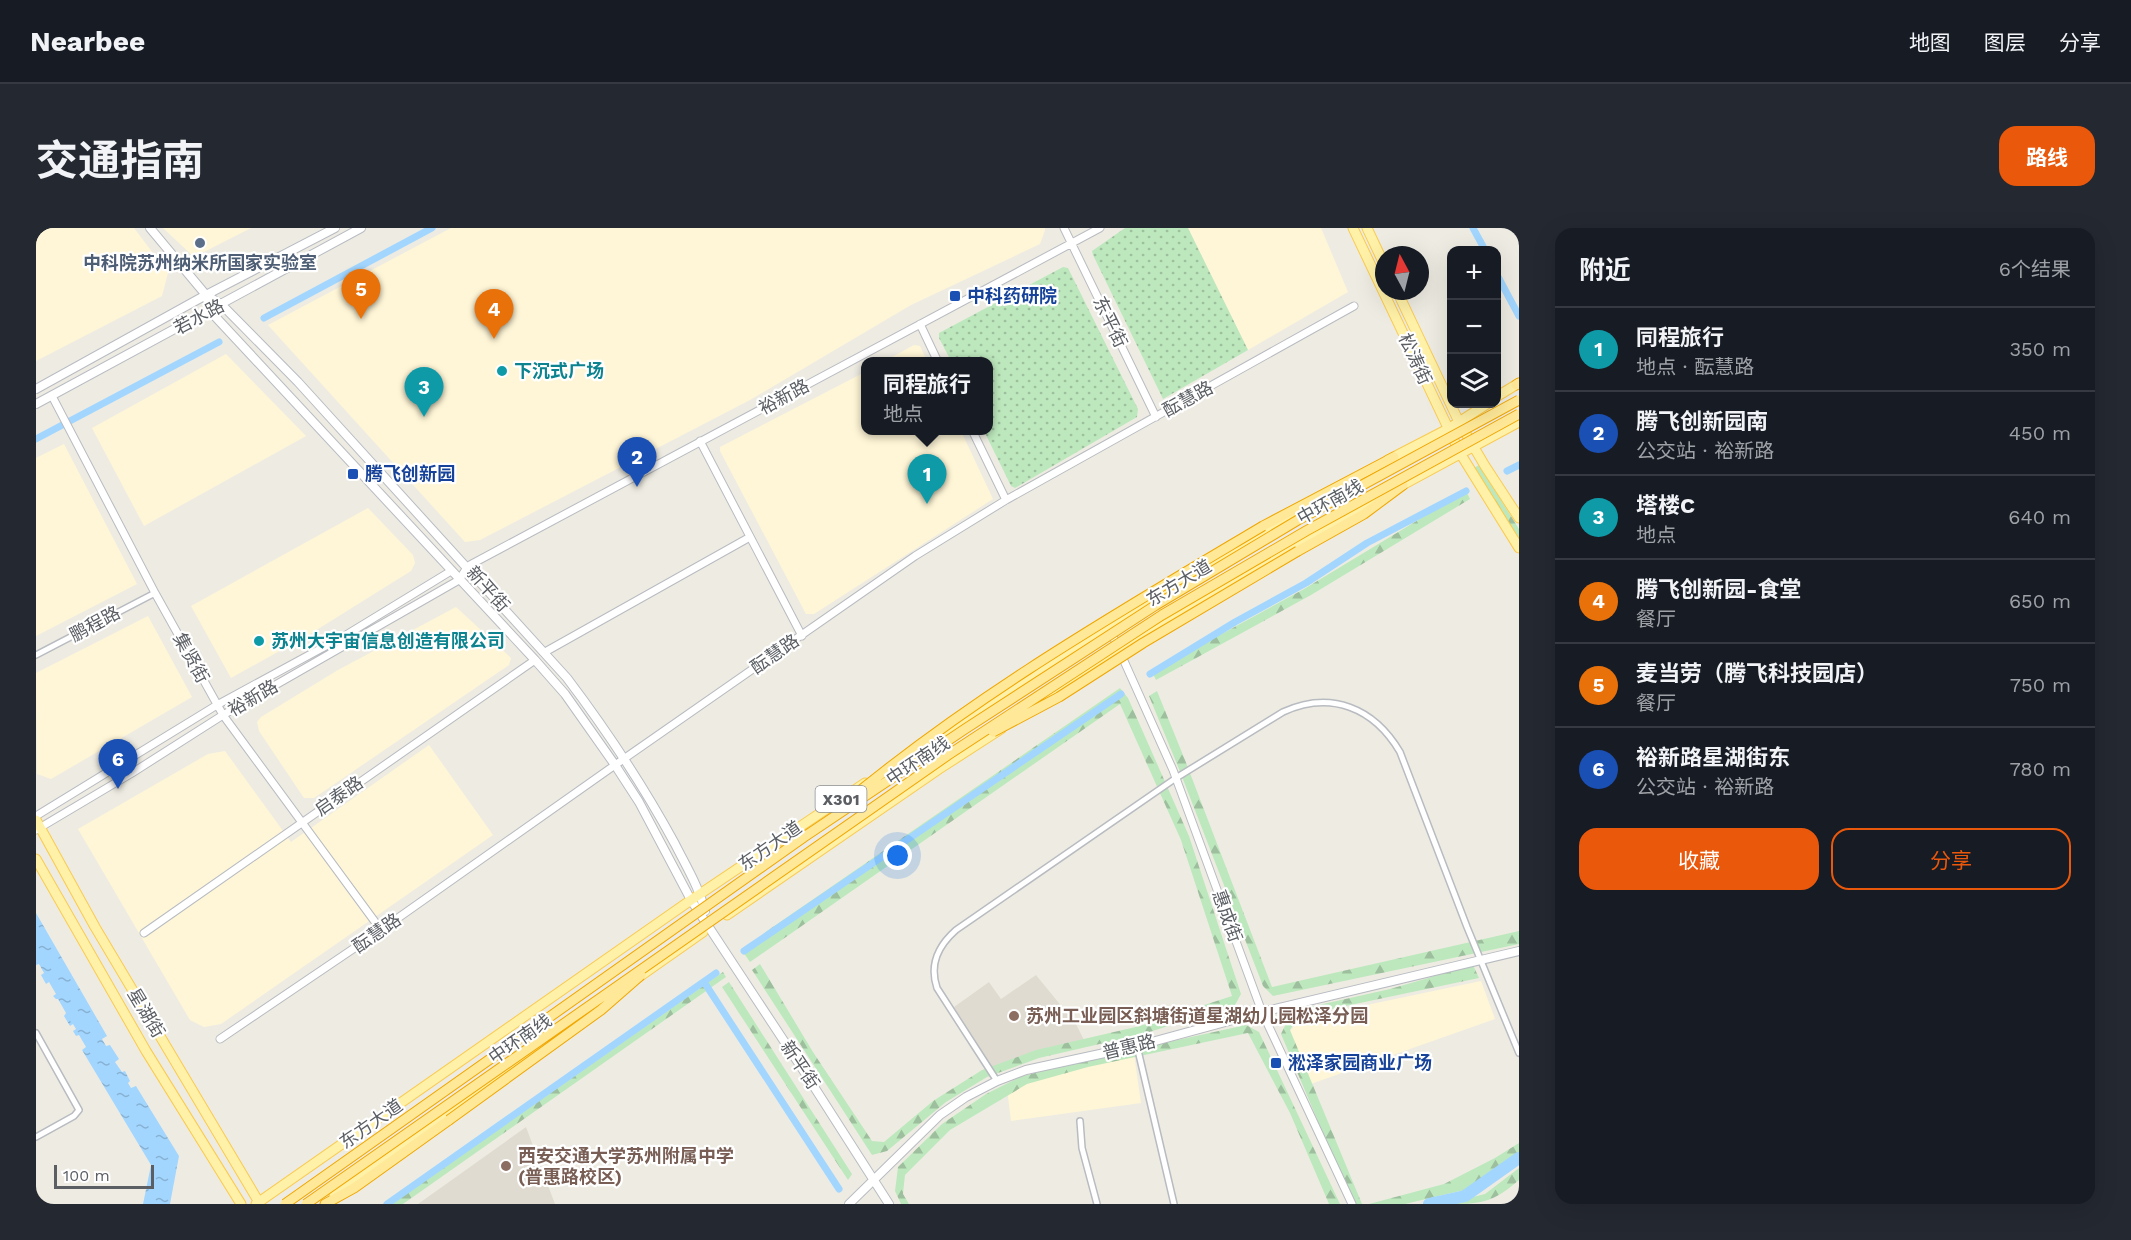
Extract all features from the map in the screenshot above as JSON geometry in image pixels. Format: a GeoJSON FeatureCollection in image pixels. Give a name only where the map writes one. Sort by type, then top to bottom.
{"type":"FeatureCollection","features":[{"type":"Feature","properties":{"kind":"highway","name":"中环南线"},"geometry":{"type":"LineString","coordinates":[[285,1204],[804,837],[965,729],[1156,605],[1298,520],[1519,400]]}},
{"type":"Feature","properties":{"kind":"highway","name":"中环南线"},"geometry":{"type":"LineString","coordinates":[[306,1204],[948,755],[1162,615],[1306,531],[1519,414]]}},
{"type":"Feature","properties":{"kind":"highway"},"geometry":{"type":"LineString","coordinates":[[804,837],[879,774],[1027,671],[1110,617],[1263,526],[1394,457]]}},
{"type":"Feature","properties":{"kind":"highway"},"geometry":{"type":"LineString","coordinates":[[948,755],[1059,697],[1143,643],[1364,514],[1403,485]]}},
{"type":"Feature","properties":{"kind":"highway"},"geometry":{"type":"LineString","coordinates":[[324,1204],[354,1188],[601,1010],[672,948]]}},
{"type":"Feature","properties":{"kind":"main road","name":"新平街"},"geometry":{"type":"LineString","coordinates":[[150,228],[206,295],[222,305],[298,382],[468,566],[567,678],[625,758],[650,798],[700,894],[710,927]]}},
{"type":"Feature","properties":{"kind":"main road","name":"若水路"},"geometry":{"type":"LineString","coordinates":[[36,388],[335,228]]}},
{"type":"Feature","properties":{"kind":"main road","name":"若水路"},"geometry":{"type":"LineString","coordinates":[[36,404],[361,228]]}},
{"type":"Feature","properties":{"kind":"main road","name":"松涛街"},"geometry":{"type":"LineString","coordinates":[[1353,228],[1460,453],[1519,548]]}},
{"type":"Feature","properties":{"kind":"main road"},"geometry":{"type":"LineString","coordinates":[[1367,228],[1376,246]]}},
{"type":"Feature","properties":{"kind":"main road","name":"新平街"},"geometry":{"type":"LineString","coordinates":[[206,295],[210,311],[565,694],[639,802],[691,900],[889,1204]]}},
{"type":"Feature","properties":{"kind":"main road","name":"松涛街"},"geometry":{"type":"LineString","coordinates":[[1401,300],[1460,422],[1519,518]]}},
{"type":"Feature","properties":{"kind":"main road"},"geometry":{"type":"LineString","coordinates":[[1501,394],[1518,383]]}},
{"type":"Feature","properties":{"kind":"main road","name":"东方大道"},"geometry":{"type":"LineString","coordinates":[[258,1203],[813,816],[1108,626],[1239,546],[1394,457],[1448,429],[1481,408]]}},
{"type":"Feature","properties":{"kind":"main road","name":"东方大道"},"geometry":{"type":"LineString","coordinates":[[324,1204],[710,927],[939,769],[1121,651],[1252,572],[1403,485],[1519,422]]}},
{"type":"Feature","properties":{"kind":"main road","name":"裕新路"},"geometry":{"type":"LineString","coordinates":[[451,571],[468,566]]}},
{"type":"Feature","properties":{"kind":"main road","name":"星湖街"},"geometry":{"type":"LineString","coordinates":[[37,824],[258,1203]]}},
{"type":"Feature","properties":{"kind":"main road","name":"星湖街"},"geometry":{"type":"LineString","coordinates":[[36,859],[146,1051],[241,1204]]}},
{"type":"Feature","properties":{"kind":"main road","name":"普惠路"},"geometry":{"type":"LineString","coordinates":[[849,1204],[940,1115],[966,1097],[997,1081],[1026,1070],[1137,1046],[1262,1012],[1519,951]]}},
{"type":"Feature","properties":{"kind":"street","name":"东平街"},"geometry":{"type":"LineString","coordinates":[[1064,228],[1156,417]]}},
{"type":"Feature","properties":{"kind":"street","name":"裕新路"},"geometry":{"type":"LineString","coordinates":[[37,824],[132,773],[223,715],[459,580],[468,566],[1100,228]]}},
{"type":"Feature","properties":{"kind":"street","name":"酝慧路"},"geometry":{"type":"LineString","coordinates":[[220,1039],[381,930],[915,556],[1006,500],[1354,306]]}},
{"type":"Feature","properties":{"kind":"street"},"geometry":{"type":"LineString","coordinates":[[920,324],[936,357]]}},
{"type":"Feature","properties":{"kind":"street","name":"集贤街"},"geometry":{"type":"LineString","coordinates":[[52,396],[155,593],[223,715],[381,930]]}},
{"type":"Feature","properties":{"kind":"street"},"geometry":{"type":"LineString","coordinates":[[974,435],[1006,500]]}},
{"type":"Feature","properties":{"kind":"street"},"geometry":{"type":"LineString","coordinates":[[700,441],[802,636]]}},
{"type":"Feature","properties":{"kind":"street"},"geometry":{"type":"LineString","coordinates":[[545,652],[750,537]]}},
{"type":"Feature","properties":{"kind":"street","name":"裕新路"},"geometry":{"type":"LineString","coordinates":[[37,824],[217,705],[346,634],[451,571]]}},
{"type":"Feature","properties":{"kind":"street","name":"鹏程路"},"geometry":{"type":"LineString","coordinates":[[36,655],[155,593]]}},
{"type":"Feature","properties":{"kind":"street","name":"惠成街"},"geometry":{"type":"LineString","coordinates":[[1108,626],[1176,778],[1262,1012],[1352,1204]]}},
{"type":"Feature","properties":{"kind":"street","name":"启泰路"},"geometry":{"type":"LineString","coordinates":[[144,933],[535,660]]}},
{"type":"Feature","properties":{"kind":"street"},"geometry":{"type":"LineString","coordinates":[[997,1081],[937,988],[934,973],[939,948],[956,930],[1176,778],[1291,708],[1310,703],[1327,702],[1351,707],[1365,714],[1385,731],[1403,759],[1519,1053]]}},
{"type":"Feature","properties":{"kind":"street"},"geometry":{"type":"LineString","coordinates":[[36,1033],[79,1110],[74,1116],[36,1137]]}},
{"type":"Feature","properties":{"kind":"street"},"geometry":{"type":"LineString","coordinates":[[1137,1046],[1174,1204]]}},
{"type":"Feature","properties":{"kind":"street"},"geometry":{"type":"LineString","coordinates":[[1080,1120],[1082,1148],[1096,1204]]}},
{"type":"Feature","properties":{"kind":"shaded area"},"geometry":{"type":"Polygon","coordinates":[[[36,228],[134,228],[168,273],[162,296],[36,361],[36,228]]]}},
{"type":"Feature","properties":{"kind":"shaded area","name":"中科院苏州纳米所国家实验室"},"geometry":{"type":"Polygon","coordinates":[[[163,228],[251,228],[194,257],[163,228]]]}},
{"type":"Feature","properties":{"kind":"shaded area"},"geometry":{"type":"Polygon","coordinates":[[[451,228],[1045,228],[1045,230],[1040,244],[911,305],[750,400],[480,540],[465,542],[268,325],[451,228]]]}},
{"type":"Feature","properties":{"kind":"shaded area"},"geometry":{"type":"Polygon","coordinates":[[[1188,228],[1321,228],[1348,292],[1248,350],[1188,228]]]}},
{"type":"Feature","properties":{"kind":"shaded area"},"geometry":{"type":"Polygon","coordinates":[[[914,345],[920,346],[925,357],[892,357],[914,345]]]}},
{"type":"Feature","properties":{"kind":"shaded area"},"geometry":{"type":"Polygon","coordinates":[[[226,354],[306,436],[144,526],[92,428],[226,354]]]}},
{"type":"Feature","properties":{"kind":"shaded area"},"geometry":{"type":"Polygon","coordinates":[[[861,374],[861,435],[963,435],[993,499],[814,614],[806,614],[720,451],[720,447],[861,374]]]}},
{"type":"Feature","properties":{"kind":"shaded area"},"geometry":{"type":"Polygon","coordinates":[[[64,444],[137,584],[36,636],[36,458],[64,444]]]}},
{"type":"Feature","properties":{"kind":"shaded area"},"geometry":{"type":"Polygon","coordinates":[[[368,508],[413,555],[415,563],[411,571],[310,634],[231,678],[191,606],[368,508]]]}},
{"type":"Feature","properties":{"kind":"shaded area"},"geometry":{"type":"Polygon","coordinates":[[[456,607],[511,658],[509,665],[314,798],[304,798],[259,731],[257,722],[261,717],[338,670],[456,607]]]}},
{"type":"Feature","properties":{"kind":"shaded area"},"geometry":{"type":"Polygon","coordinates":[[[148,616],[192,697],[51,779],[37,774],[36,673],[148,616]]]}},
{"type":"Feature","properties":{"kind":"shaded area"},"geometry":{"type":"Polygon","coordinates":[[[429,745],[493,835],[221,1024],[204,1027],[190,1020],[78,829],[208,754],[225,751],[291,842],[429,745]]]}},
{"type":"Feature","properties":{"kind":"shaded area","name":"苏州工业园区斜塘街道星湖幼儿园松泽分园"},"geometry":{"type":"Polygon","coordinates":[[[1036,975],[1076,1024],[1086,1044],[993,1069],[954,1007],[989,982],[1001,999],[1036,975]]]}},
{"type":"Feature","properties":{"kind":"shaded area","name":"淞泽家园商业广场"},"geometry":{"type":"Polygon","coordinates":[[[1481,981],[1495,1019],[1305,1086],[1286,1036],[1300,1019],[1481,981]]]}},
{"type":"Feature","properties":{"kind":"shaded area"},"geometry":{"type":"Polygon","coordinates":[[[1134,1054],[1141,1103],[1011,1121],[1007,1089],[1038,1077],[1134,1054]]]}},
{"type":"Feature","properties":{"kind":"shaded area","name":"西安交通大学苏州附属中学 (普惠路校区)"},"geometry":{"type":"Polygon","coordinates":[[[526,1127],[555,1204],[418,1204],[526,1127]]]}},
{"type":"Feature","properties":{"kind":"green space"},"geometry":{"type":"Polygon","coordinates":[[[1125,228],[1188,228],[1248,350],[1163,399],[1092,251],[1125,228]]]}},
{"type":"Feature","properties":{"kind":"green space"},"geometry":{"type":"Polygon","coordinates":[[[1063,267],[1068,268],[1138,409],[1137,417],[1015,488],[1011,486],[986,435],[993,435],[993,357],[949,357],[939,338],[939,333],[1063,267]]]}},
{"type":"Feature","properties":{"kind":"green space"},"geometry":{"type":"Polygon","coordinates":[[[1479,465],[1519,529],[1519,541],[1474,468],[1479,465]]]}},
{"type":"Feature","properties":{"kind":"green space"},"geometry":{"type":"Polygon","coordinates":[[[1466,491],[1470,499],[1311,595],[1156,680],[1152,672],[1304,589],[1466,491]]]}},
{"type":"Feature","properties":{"kind":"green space"},"geometry":{"type":"Polygon","coordinates":[[[1120,688],[1128,698],[1189,836],[1241,994],[1235,1005],[1143,1034],[1039,1058],[987,1077],[946,1102],[887,1151],[872,1155],[752,970],[760,964],[813,1052],[872,1141],[884,1142],[933,1101],[982,1070],[1036,1050],[1140,1026],[1232,996],[1181,840],[1120,704],[750,962],[743,952],[767,931],[1120,688]]]}},
{"type":"Feature","properties":{"kind":"green space"},"geometry":{"type":"Polygon","coordinates":[[[1157,691],[1272,987],[1519,931],[1519,944],[1273,996],[1263,986],[1149,696],[1157,691]]]}},
{"type":"Feature","properties":{"kind":"green space"},"geometry":{"type":"Polygon","coordinates":[[[1473,965],[1479,978],[1298,1016],[1290,1030],[1362,1204],[1353,1204],[1281,1034],[1292,1011],[1390,989],[1473,965]]]}},
{"type":"Feature","properties":{"kind":"green space"},"geometry":{"type":"Polygon","coordinates":[[[723,972],[726,977],[403,1204],[392,1204],[723,972]]]}},
{"type":"Feature","properties":{"kind":"green space"},"geometry":{"type":"Polygon","coordinates":[[[729,982],[852,1174],[848,1180],[722,987],[729,982]]]}},
{"type":"Feature","properties":{"kind":"green space"},"geometry":{"type":"Polygon","coordinates":[[[1246,1025],[1259,1032],[1340,1204],[1329,1204],[1290,1113],[1248,1033],[1088,1067],[1027,1084],[950,1130],[905,1175],[903,1194],[909,1204],[901,1204],[895,1191],[898,1167],[942,1124],[986,1094],[1020,1077],[1068,1064],[1246,1025]]]}},
{"type":"Feature","properties":{"kind":"green space"},"geometry":{"type":"Polygon","coordinates":[[[1519,1143],[1519,1155],[1477,1187],[1405,1204],[1369,1204],[1444,1184],[1519,1143]]]}},
{"type":"Feature","properties":{"kind":"green space"},"geometry":{"type":"Polygon","coordinates":[[[1519,1168],[1519,1180],[1493,1198],[1476,1203],[1445,1204],[1485,1194],[1519,1168]]]}},
{"type":"Feature","properties":{"kind":"water"},"geometry":{"type":"Polygon","coordinates":[[[36,913],[107,1036],[102,1039],[106,1046],[110,1045],[119,1059],[115,1062],[122,1072],[125,1071],[131,1088],[136,1086],[179,1156],[170,1204],[143,1204],[151,1165],[82,1050],[86,1047],[79,1035],[76,1036],[73,1031],[76,1029],[73,1024],[70,1026],[64,1016],[66,1013],[58,999],[53,996],[56,994],[49,982],[46,984],[41,975],[44,973],[39,964],[36,965],[36,913]]]}},
{"type":"Feature","properties":{"kind":"waterway"},"geometry":{"type":"LineString","coordinates":[[264,318],[432,228]]}},
{"type":"Feature","properties":{"kind":"waterway"},"geometry":{"type":"LineString","coordinates":[[1473,228],[1483,246]]}},
{"type":"Feature","properties":{"kind":"waterway"},"geometry":{"type":"LineString","coordinates":[[1501,282],[1519,316]]}},
{"type":"Feature","properties":{"kind":"waterway"},"geometry":{"type":"LineString","coordinates":[[36,439],[219,342]]}},
{"type":"Feature","properties":{"kind":"waterway"},"geometry":{"type":"LineString","coordinates":[[1507,471],[1519,465]]}},
{"type":"Feature","properties":{"kind":"waterway"},"geometry":{"type":"LineString","coordinates":[[1150,674],[1235,622],[1306,583],[1367,543],[1466,491]]}},
{"type":"Feature","properties":{"kind":"waterway"},"geometry":{"type":"LineString","coordinates":[[744,951],[1121,694]]}},
{"type":"Feature","properties":{"kind":"waterway"},"geometry":{"type":"LineString","coordinates":[[387,1204],[716,973]]}},
{"type":"Feature","properties":{"kind":"waterway"},"geometry":{"type":"LineString","coordinates":[[704,982],[839,1189]]}},
{"type":"Feature","properties":{"kind":"waterway"},"geometry":{"type":"LineString","coordinates":[[1429,1204],[1465,1196],[1519,1158]]}},
{"type":"Feature","properties":{"kind":"place","name":"中科院苏州纳米所国家实验室"},"geometry":{"type":"Point","coordinates":[200,243]}},
{"type":"Feature","properties":{"kind":"place","name":"中科药研院"},"geometry":{"type":"Point","coordinates":[955,296]}},
{"type":"Feature","properties":{"kind":"place","name":"麦当劳（腾飞科技园店）"},"geometry":{"type":"Point","coordinates":[361,319]}},
{"type":"Feature","properties":{"kind":"place","name":"腾飞创新园-食堂"},"geometry":{"type":"Point","coordinates":[494,339]}},
{"type":"Feature","properties":{"kind":"place","name":"下沉式广场"},"geometry":{"type":"Point","coordinates":[502,371]}},
{"type":"Feature","properties":{"kind":"place","name":"塔楼C"},"geometry":{"type":"Point","coordinates":[424,417]}},
{"type":"Feature","properties":{"kind":"place","name":"腾飞创新园"},"geometry":{"type":"Point","coordinates":[353,474]}},
{"type":"Feature","properties":{"kind":"place","name":"腾飞创新园南"},"geometry":{"type":"Point","coordinates":[637,487]}},
{"type":"Feature","properties":{"kind":"place","name":"同程旅行"},"geometry":{"type":"Point","coordinates":[927,504]}},
{"type":"Feature","properties":{"kind":"place","name":"苏州大宇宙信息创造有限公司"},"geometry":{"type":"Point","coordinates":[259,641]}},
{"type":"Feature","properties":{"kind":"place","name":"裕新路星湖街东"},"geometry":{"type":"Point","coordinates":[118,789]}},
{"type":"Feature","properties":{"kind":"place","name":"苏州工业园区斜塘街道星湖幼儿园松泽分园"},"geometry":{"type":"Point","coordinates":[1014,1016]}},
{"type":"Feature","properties":{"kind":"place","name":"淞泽家园商业广场"},"geometry":{"type":"Point","coordinates":[1276,1063]}},
{"type":"Feature","properties":{"kind":"place","name":"西安交通大学苏州附属中学 (普惠路校区)"},"geometry":{"type":"Point","coordinates":[506,1166]}}]}
